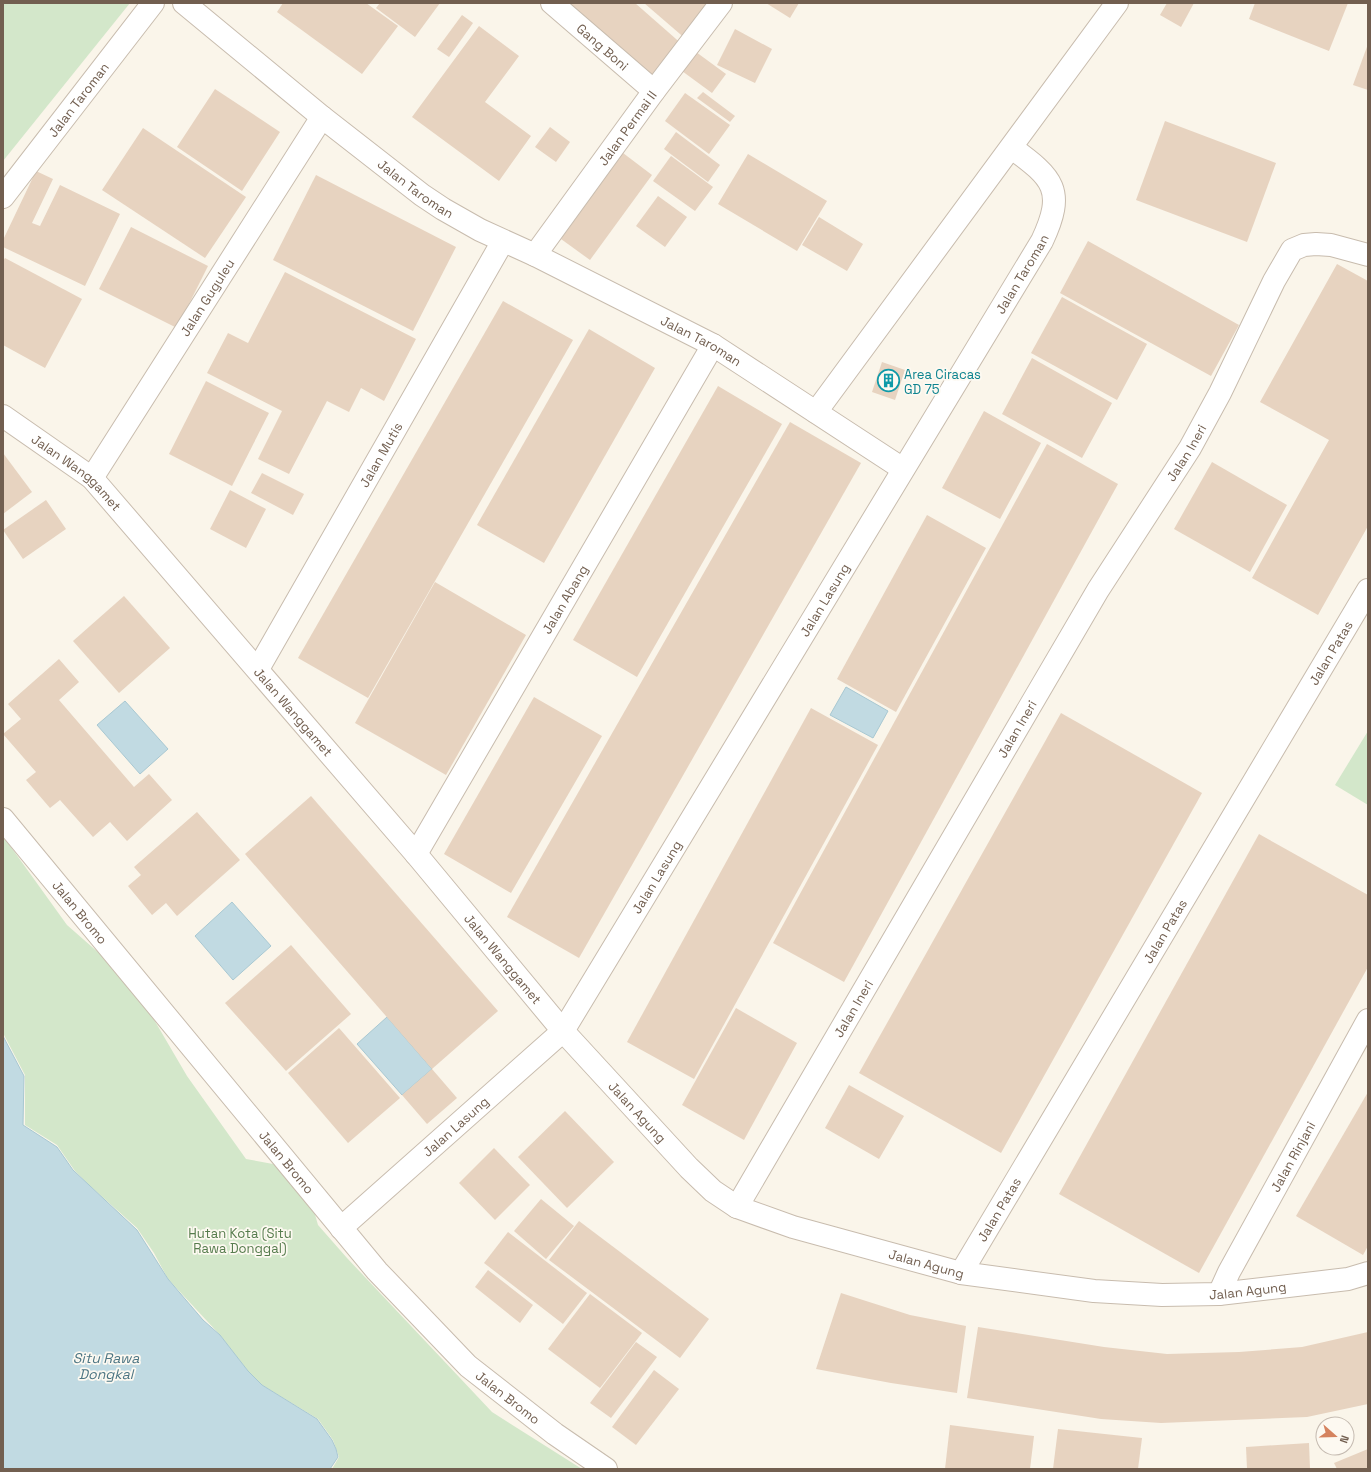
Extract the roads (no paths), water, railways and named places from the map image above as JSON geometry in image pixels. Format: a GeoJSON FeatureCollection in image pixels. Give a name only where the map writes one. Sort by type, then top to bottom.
{"type":"FeatureCollection","features":[{"type":"Feature","properties":{"kind":"street","name":"Jalan Taroman"},"geometry":{"type":"LineString","coordinates":[[3,197],[153,3]]}},
{"type":"Feature","properties":{"kind":"street","name":"Jalan Taroman"},"geometry":{"type":"LineString","coordinates":[[184,3],[322,117],[422,195],[458,218],[503,241],[535,254],[713,345],[903,469],[1042,241],[1050,225],[1055,200],[1053,189],[1048,178],[1040,169],[1012,148]]}},
{"type":"Feature","properties":{"kind":"street","name":"Gang Boni"},"geometry":{"type":"LineString","coordinates":[[552,3],[654,91]]}},
{"type":"Feature","properties":{"kind":"street","name":"Jalan Permai II"},"geometry":{"type":"LineString","coordinates":[[535,254],[654,91],[721,3]]}},
{"type":"Feature","properties":{"kind":"street"},"geometry":{"type":"LineString","coordinates":[[816,412],[1012,148],[1117,3]]}},
{"type":"Feature","properties":{"kind":"street","name":"Jalan Guguleu"},"geometry":{"type":"LineString","coordinates":[[92,478],[322,117]]}},
{"type":"Feature","properties":{"kind":"street","name":"Jalan Mutis"},"geometry":{"type":"LineString","coordinates":[[258,669],[503,241]]}},
{"type":"Feature","properties":{"kind":"street","name":"Jalan Ineri"},"geometry":{"type":"LineString","coordinates":[[737,1207],[1098,590],[1190,448],[1220,393],[1274,281],[1292,250],[1304,245],[1331,245],[1368,255]]}},
{"type":"Feature","properties":{"kind":"street","name":"Jalan Abang"},"geometry":{"type":"LineString","coordinates":[[416,854],[713,345]]}},
{"type":"Feature","properties":{"kind":"street","name":"Jalan Wanggamet"},"geometry":{"type":"LineString","coordinates":[[3,416],[92,478],[416,854],[563,1031]]}},
{"type":"Feature","properties":{"kind":"street","name":"Jalan Lasung"},"geometry":{"type":"LineString","coordinates":[[341,1228],[563,1031],[903,469]]}},
{"type":"Feature","properties":{"kind":"street","name":"Jalan Patas"},"geometry":{"type":"LineString","coordinates":[[961,1273],[1368,590]]}},
{"type":"Feature","properties":{"kind":"street","name":"Jalan Bromo"},"geometry":{"type":"LineString","coordinates":[[3,819],[377,1271],[468,1366],[555,1434],[606,1469]]}},
{"type":"Feature","properties":{"kind":"street","name":"Jalan Rinjani"},"geometry":{"type":"LineString","coordinates":[[1219,1294],[1229,1272],[1368,1020]]}},
{"type":"Feature","properties":{"kind":"street","name":"Jalan Agung"},"geometry":{"type":"LineString","coordinates":[[563,1031],[689,1168],[713,1191],[737,1207],[794,1227],[961,1273],[1094,1291],[1162,1295],[1219,1294],[1348,1279],[1368,1273]]}},
{"type":"Feature","properties":{"kind":"water"},"geometry":{"type":"Polygon","coordinates":[[[846,687],[888,711],[873,738],[830,715],[846,687]]]}},
{"type":"Feature","properties":{"kind":"water"},"geometry":{"type":"Polygon","coordinates":[[[125,701],[168,749],[140,774],[97,725],[125,701]]]}},
{"type":"Feature","properties":{"kind":"water"},"geometry":{"type":"Polygon","coordinates":[[[232,902],[271,946],[233,980],[195,936],[232,902]]]}},
{"type":"Feature","properties":{"kind":"water"},"geometry":{"type":"Polygon","coordinates":[[[387,1017],[432,1069],[402,1095],[357,1044],[387,1017]]]}},
{"type":"Feature","properties":{"kind":"water","name":"Situ Rawa Dongkal"},"geometry":{"type":"Polygon","coordinates":[[[3,1036],[24,1076],[23,1125],[57,1147],[73,1170],[137,1230],[168,1279],[203,1320],[220,1335],[248,1371],[262,1385],[317,1419],[332,1440],[336,1449],[338,1457],[330,1469],[3,1469],[3,1036]]]}},
{"type":"Feature","properties":{"kind":"place","name":"Area Ciracas GD 75"},"geometry":{"type":"Point","coordinates":[888,381]}},
{"type":"Feature","properties":{"kind":"park label","name":"Hutan Kota (Situ Rawa Donggal)"},"geometry":{"type":"Point","coordinates":[240,1240]}}]}
